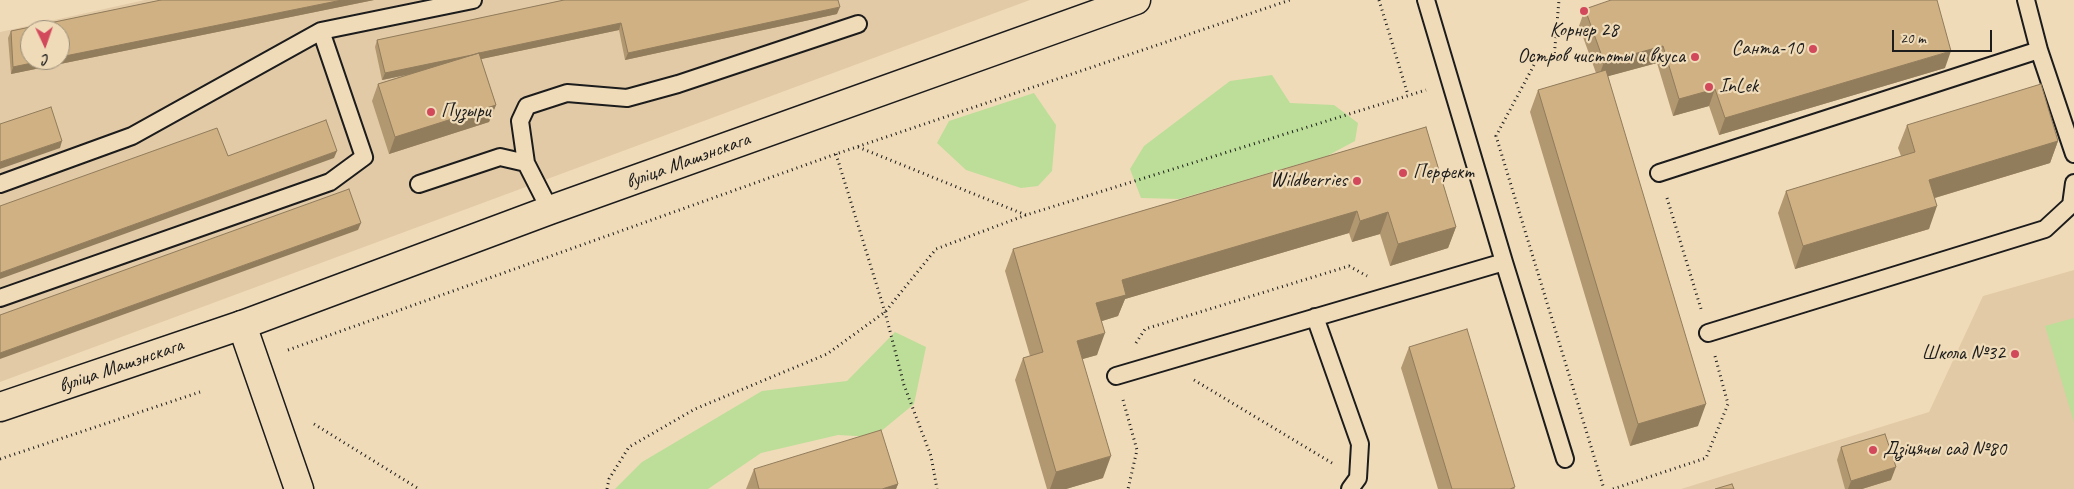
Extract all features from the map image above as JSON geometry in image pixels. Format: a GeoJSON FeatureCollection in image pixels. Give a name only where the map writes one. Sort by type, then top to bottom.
{"type":"FeatureCollection","features":[{"type":"Feature","properties":{"kind":"main road","name":"вуліца Машэнскага"},"geometry":{"type":"LineString","coordinates":[[0,407],[242,325],[550,210],[1136,0]]}},
{"type":"Feature","properties":{"kind":"main road"},"geometry":{"type":"LineString","coordinates":[[242,325],[299,489]]}},
{"type":"Feature","properties":{"kind":"lane"},"geometry":{"type":"LineString","coordinates":[[0,184],[132,136],[321,31],[473,0]]}},
{"type":"Feature","properties":{"kind":"lane"},"geometry":{"type":"LineString","coordinates":[[1426,0],[1565,459]]}},
{"type":"Feature","properties":{"kind":"lane"},"geometry":{"type":"LineString","coordinates":[[2026,0],[2038,50],[2074,154]]}},
{"type":"Feature","properties":{"kind":"lane"},"geometry":{"type":"LineString","coordinates":[[550,210],[526,162],[520,121],[527,106],[567,92],[627,98],[678,84],[858,24]]}},
{"type":"Feature","properties":{"kind":"lane"},"geometry":{"type":"LineString","coordinates":[[0,298],[330,182],[364,157],[321,31]]}},
{"type":"Feature","properties":{"kind":"lane"},"geometry":{"type":"LineString","coordinates":[[1659,173],[2038,50]]}},
{"type":"Feature","properties":{"kind":"lane"},"geometry":{"type":"LineString","coordinates":[[419,184],[500,157],[526,162]]}},
{"type":"Feature","properties":{"kind":"lane"},"geometry":{"type":"LineString","coordinates":[[1708,333],[2046,229],[2071,205],[2074,183]]}},
{"type":"Feature","properties":{"kind":"lane"},"geometry":{"type":"LineString","coordinates":[[1116,376],[1504,262]]}},
{"type":"Feature","properties":{"kind":"lane"},"geometry":{"type":"LineString","coordinates":[[1315,317],[1360,444],[1354,483]]}},
{"type":"Feature","properties":{"kind":"path"},"geometry":{"type":"LineString","coordinates":[[288,350],[836,154],[1290,0]]}},
{"type":"Feature","properties":{"kind":"path"},"geometry":{"type":"LineString","coordinates":[[1379,0],[1408,95]]}},
{"type":"Feature","properties":{"kind":"path"},"geometry":{"type":"LineString","coordinates":[[1554,58],[1560,0]]}},
{"type":"Feature","properties":{"kind":"path"},"geometry":{"type":"LineString","coordinates":[[1534,65],[1496,136],[1604,489]]}},
{"type":"Feature","properties":{"kind":"path"},"geometry":{"type":"LineString","coordinates":[[607,489],[608,479],[630,447],[695,409],[827,354],[885,312],[936,249],[1026,215],[1451,82]]}},
{"type":"Feature","properties":{"kind":"path"},"geometry":{"type":"LineString","coordinates":[[857,147],[1026,215]]}},
{"type":"Feature","properties":{"kind":"path"},"geometry":{"type":"LineString","coordinates":[[836,154],[885,312],[904,386],[931,456],[937,489]]}},
{"type":"Feature","properties":{"kind":"path"},"geometry":{"type":"LineString","coordinates":[[1614,489],[1706,458],[1728,404],[1659,173]]}},
{"type":"Feature","properties":{"kind":"path"},"geometry":{"type":"LineString","coordinates":[[1164,362],[1354,483]]}},
{"type":"Feature","properties":{"kind":"path"},"geometry":{"type":"LineString","coordinates":[[0,460],[200,392]]}},
{"type":"Feature","properties":{"kind":"path"},"geometry":{"type":"LineString","coordinates":[[314,424],[419,489]]}},
{"type":"Feature","properties":{"kind":"shaded area"},"geometry":{"type":"Polygon","coordinates":[[[145,0],[1030,0],[0,382],[0,32],[20,28],[20,70],[70,70],[70,20],[54,20],[145,0]]]}},
{"type":"Feature","properties":{"kind":"shaded area","name":"Школа №32"},"geometry":{"type":"Polygon","coordinates":[[[2074,270],[2074,489],[1681,489],[1929,412],[1983,296],[2074,270]]]}},
{"type":"Feature","properties":{"kind":"green space"},"geometry":{"type":"Polygon","coordinates":[[[1272,75],[1290,103],[1334,105],[1358,123],[1355,141],[1327,156],[1179,199],[1141,198],[1130,169],[1144,146],[1230,81],[1272,75]]]}},
{"type":"Feature","properties":{"kind":"green space"},"geometry":{"type":"Polygon","coordinates":[[[1034,93],[1056,125],[1052,171],[1038,186],[1021,188],[966,170],[937,143],[949,121],[1034,93]]]}},
{"type":"Feature","properties":{"kind":"green space"},"geometry":{"type":"Polygon","coordinates":[[[2074,318],[2074,422],[2045,326],[2074,318]]]}},
{"type":"Feature","properties":{"kind":"green space"},"geometry":{"type":"Polygon","coordinates":[[[895,332],[926,347],[914,404],[874,437],[838,435],[761,453],[708,489],[615,489],[642,462],[762,391],[847,381],[895,332]]]}},
{"type":"Feature","properties":{"kind":"building"},"geometry":{"type":"Polygon","coordinates":[[[161,0],[342,0],[70,55],[70,20],[64,20],[161,0]]]}},
{"type":"Feature","properties":{"kind":"building"},"geometry":{"type":"Polygon","coordinates":[[[564,0],[838,0],[840,7],[628,53],[621,23],[385,73],[377,40],[564,0]]]}},
{"type":"Feature","properties":{"kind":"building"},"geometry":{"type":"Polygon","coordinates":[[[1611,0],[1937,0],[1951,51],[1725,118],[1715,89],[1679,99],[1663,46],[1604,62],[1585,9],[1611,0]]]}},
{"type":"Feature","properties":{"kind":"building"},"geometry":{"type":"Polygon","coordinates":[[[20,29],[20,66],[13,67],[11,31],[20,29]]]}},
{"type":"Feature","properties":{"kind":"building","name":"Пузыри"},"geometry":{"type":"Polygon","coordinates":[[[479,53],[496,105],[395,137],[378,84],[479,53]]]}},
{"type":"Feature","properties":{"kind":"building"},"geometry":{"type":"Polygon","coordinates":[[[1606,70],[1706,404],[1638,424],[1538,90],[1606,70]]]}},
{"type":"Feature","properties":{"kind":"building"},"geometry":{"type":"Polygon","coordinates":[[[2041,84],[2058,141],[1929,180],[1937,206],[1803,246],[1786,191],[1915,152],[1907,125],[2041,84]]]}},
{"type":"Feature","properties":{"kind":"building"},"geometry":{"type":"Polygon","coordinates":[[[51,107],[62,141],[0,162],[0,124],[51,107]]]}},
{"type":"Feature","properties":{"kind":"building"},"geometry":{"type":"Polygon","coordinates":[[[326,120],[337,151],[0,273],[0,206],[217,128],[228,156],[326,120]]]}},
{"type":"Feature","properties":{"kind":"building"},"geometry":{"type":"Polygon","coordinates":[[[1426,127],[1456,227],[1398,244],[1388,212],[1360,221],[1357,211],[1122,280],[1126,295],[1096,303],[1105,333],[1077,341],[1111,456],[1056,472],[1023,358],[1043,352],[1013,249],[1426,127]]]}},
{"type":"Feature","properties":{"kind":"building"},"geometry":{"type":"Polygon","coordinates":[[[349,189],[361,223],[0,353],[0,315],[349,189]]]}},
{"type":"Feature","properties":{"kind":"building"},"geometry":{"type":"Polygon","coordinates":[[[1467,329],[1515,487],[1510,489],[1452,489],[1409,347],[1467,329]]]}},
{"type":"Feature","properties":{"kind":"building"},"geometry":{"type":"Polygon","coordinates":[[[881,430],[898,484],[882,489],[759,489],[754,469],[881,430]]]}},
{"type":"Feature","properties":{"kind":"building"},"geometry":{"type":"Polygon","coordinates":[[[1885,434],[1896,467],[1851,481],[1841,447],[1885,434]]]}},
{"type":"Feature","properties":{"kind":"building"},"geometry":{"type":"Polygon","coordinates":[[[1732,484],[1734,489],[1715,489],[1732,484]]]}},
{"type":"Feature","properties":{"kind":"place","name":"Корнер 28"},"geometry":{"type":"Point","coordinates":[1584,11]}},
{"type":"Feature","properties":{"kind":"place","name":"Санта-10"},"geometry":{"type":"Point","coordinates":[1813,49]}},
{"type":"Feature","properties":{"kind":"place","name":"Остров чистоты и вкуса"},"geometry":{"type":"Point","coordinates":[1695,57]}},
{"type":"Feature","properties":{"kind":"place","name":"InLek"},"geometry":{"type":"Point","coordinates":[1709,87]}},
{"type":"Feature","properties":{"kind":"place","name":"Пузыри"},"geometry":{"type":"Point","coordinates":[431,112]}},
{"type":"Feature","properties":{"kind":"place","name":"Перфект"},"geometry":{"type":"Point","coordinates":[1403,173]}},
{"type":"Feature","properties":{"kind":"place","name":"Wildberries"},"geometry":{"type":"Point","coordinates":[1357,181]}},
{"type":"Feature","properties":{"kind":"place","name":"Школа №32"},"geometry":{"type":"Point","coordinates":[2015,354]}},
{"type":"Feature","properties":{"kind":"place","name":"Дзіцячы сад №80"},"geometry":{"type":"Point","coordinates":[1873,450]}}]}
